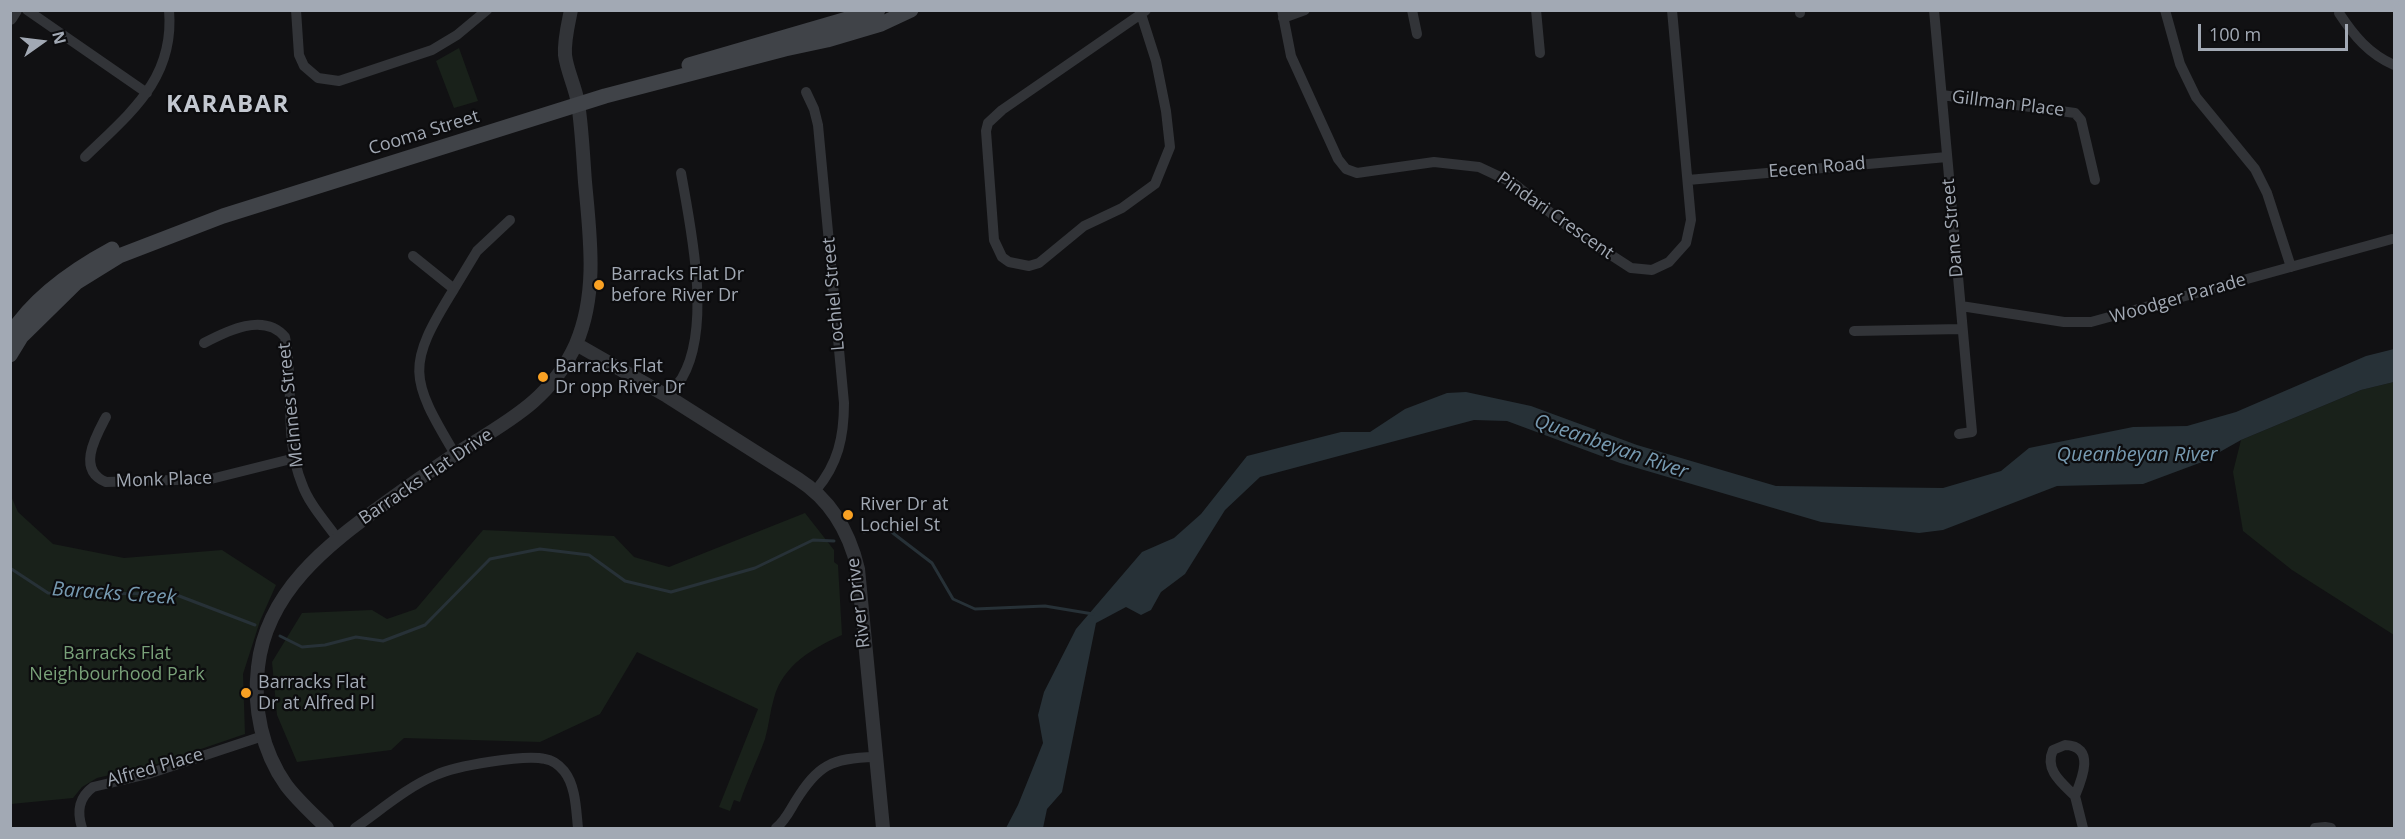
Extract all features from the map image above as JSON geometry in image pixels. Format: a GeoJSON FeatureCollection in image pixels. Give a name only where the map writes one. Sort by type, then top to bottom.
{"type":"FeatureCollection","features":[{"type":"Feature","properties":{"kind":"main road","name":"Cooma Street"},"geometry":{"type":"LineString","coordinates":[[10,355],[14,333],[77,282],[118,256],[223,216],[636,87],[709,58],[783,44],[827,40],[879,15],[901,13]]}},
{"type":"Feature","properties":{"kind":"street"},"geometry":{"type":"LineString","coordinates":[[10,18],[15,10]]}},
{"type":"Feature","properties":{"kind":"street"},"geometry":{"type":"LineString","coordinates":[[27,10],[147,93]]}},
{"type":"Feature","properties":{"kind":"street"},"geometry":{"type":"LineString","coordinates":[[85,157],[125,118],[147,93],[160,72],[168,46],[169,10]]}},
{"type":"Feature","properties":{"kind":"street"},"geometry":{"type":"LineString","coordinates":[[296,10],[299,55],[304,66],[318,78],[339,81],[442,45],[486,11]]}},
{"type":"Feature","properties":{"kind":"street","name":"Barracks Flat Drive"},"geometry":{"type":"LineString","coordinates":[[327,828],[287,786],[272,759],[263,736],[256,696],[258,663],[264,636],[276,609],[289,588],[337,538],[455,454],[522,413],[552,383],[576,344],[588,305],[591,272],[589,222],[578,105],[565,53],[571,10]]}},
{"type":"Feature","properties":{"kind":"street","name":"Pindari Crescent"},"geometry":{"type":"LineString","coordinates":[[1305,10],[1282,14],[1291,56],[1338,159],[1346,169],[1357,173],[1434,162],[1479,167],[1513,183],[1571,229],[1631,268],[1652,270],[1669,262],[1686,243],[1691,220],[1672,10]]}},
{"type":"Feature","properties":{"kind":"street"},"geometry":{"type":"LineString","coordinates":[[1412,10],[1418,34]]}},
{"type":"Feature","properties":{"kind":"street"},"geometry":{"type":"LineString","coordinates":[[1536,10],[1540,53]]}},
{"type":"Feature","properties":{"kind":"street","name":"Dane Street"},"geometry":{"type":"LineString","coordinates":[[1934,10],[1972,432],[1959,434]]}},
{"type":"Feature","properties":{"kind":"street"},"geometry":{"type":"LineString","coordinates":[[2165,10],[2186,79],[2196,97],[2255,169],[2267,193],[2291,267]]}},
{"type":"Feature","properties":{"kind":"street"},"geometry":{"type":"LineString","coordinates":[[1144,12],[1166,111],[1170,147],[1155,184],[1122,208],[1083,226],[1039,263],[1029,266],[1009,262],[1002,257],[994,240],[985,143],[988,123],[1002,110],[1144,12]]}},
{"type":"Feature","properties":{"kind":"street"},"geometry":{"type":"LineString","coordinates":[[2339,13],[2355,37],[2371,53],[2394,65]]}},
{"type":"Feature","properties":{"kind":"street","name":"Lochiel Street"},"geometry":{"type":"LineString","coordinates":[[806,92],[818,125],[844,403],[843,430],[839,451],[829,474],[816,490]]}},
{"type":"Feature","properties":{"kind":"street","name":"Gillman Place"},"geometry":{"type":"LineString","coordinates":[[1942,95],[2074,113],[2081,120],[2095,180]]}},
{"type":"Feature","properties":{"kind":"street","name":"Eecen Road"},"geometry":{"type":"LineString","coordinates":[[1688,180],[1947,157]]}},
{"type":"Feature","properties":{"kind":"street"},"geometry":{"type":"LineString","coordinates":[[667,396],[682,378],[696,325],[696,263],[681,173]]}},
{"type":"Feature","properties":{"kind":"street"},"geometry":{"type":"LineString","coordinates":[[455,454],[422,394],[419,369],[420,352],[425,339],[477,251],[510,220]]}},
{"type":"Feature","properties":{"kind":"street","name":"Woodger Parade"},"geometry":{"type":"LineString","coordinates":[[1961,306],[2064,322],[2091,322],[2392,239]]}},
{"type":"Feature","properties":{"kind":"street"},"geometry":{"type":"LineString","coordinates":[[413,256],[454,289]]}},
{"type":"Feature","properties":{"kind":"street","name":"McInnes Street"},"geometry":{"type":"LineString","coordinates":[[204,343],[228,331],[247,326],[265,326],[281,332],[286,339],[297,472],[308,497],[337,538]]}},
{"type":"Feature","properties":{"kind":"street"},"geometry":{"type":"LineString","coordinates":[[1854,330],[1962,329]]}},
{"type":"Feature","properties":{"kind":"street","name":"River Drive"},"geometry":{"type":"LineString","coordinates":[[576,344],[667,396],[816,490],[841,522],[854,553],[862,611],[883,828]]}},
{"type":"Feature","properties":{"kind":"street","name":"Monk Place"},"geometry":{"type":"LineString","coordinates":[[106,417],[92,447],[90,460],[95,475],[109,482],[211,479],[295,458]]}},
{"type":"Feature","properties":{"kind":"street","name":"Alfred Place"},"geometry":{"type":"LineString","coordinates":[[82,828],[79,804],[93,787],[148,774],[263,736]]}},
{"type":"Feature","properties":{"kind":"street"},"geometry":{"type":"LineString","coordinates":[[2075,796],[2085,768],[2084,759],[2080,750],[2072,746],[2060,746],[2053,750],[2050,765],[2053,774],[2075,796],[2083,828]]}},
{"type":"Feature","properties":{"kind":"street"},"geometry":{"type":"LineString","coordinates":[[776,828],[784,822],[811,780],[822,768],[847,758],[875,757]]}},
{"type":"Feature","properties":{"kind":"street"},"geometry":{"type":"LineString","coordinates":[[355,828],[401,795],[437,774],[464,767],[537,758],[552,761],[568,776],[573,790],[578,828]]}},
{"type":"Feature","properties":{"kind":"street"},"geometry":{"type":"LineString","coordinates":[[2315,828],[2331,828]]}},
{"type":"Feature","properties":{"kind":"green space"},"geometry":{"type":"Polygon","coordinates":[[[459,48],[478,101],[454,108],[436,61],[459,48]]]}},
{"type":"Feature","properties":{"kind":"green space"},"geometry":{"type":"Polygon","coordinates":[[[2394,382],[2394,635],[2292,570],[2243,531],[2233,472],[2241,440],[2361,390],[2394,382]]]}},
{"type":"Feature","properties":{"kind":"green space","name":"Barracks Flat Neighbourhood Park"},"geometry":{"type":"Polygon","coordinates":[[[11,496],[18,512],[53,544],[124,558],[222,550],[276,585],[260,621],[243,674],[245,734],[157,764],[97,778],[82,787],[73,798],[11,804],[11,496]]]}},
{"type":"Feature","properties":{"kind":"green space"},"geometry":{"type":"Polygon","coordinates":[[[805,513],[834,550],[834,562],[838,565],[842,635],[810,652],[784,676],[774,698],[765,739],[740,802],[734,800],[730,811],[719,807],[758,709],[637,652],[600,714],[540,742],[404,738],[391,750],[297,762],[277,715],[272,662],[302,613],[372,610],[387,619],[416,609],[483,530],[614,536],[634,557],[669,567],[805,513]]]}},
{"type":"Feature","properties":{"kind":"water","name":"Queanbeyan River"},"geometry":{"type":"Polygon","coordinates":[[[2394,349],[2394,382],[2361,390],[2241,440],[2202,462],[2143,484],[2057,486],[1943,530],[1919,533],[1821,522],[1620,463],[1507,421],[1474,420],[1260,477],[1225,510],[1185,574],[1161,592],[1151,610],[1141,615],[1126,607],[1096,623],[1062,792],[1047,809],[1043,828],[1006,828],[1018,805],[1043,743],[1038,715],[1044,692],[1076,629],[1142,552],[1174,538],[1201,514],[1247,456],[1341,432],[1370,432],[1405,409],[1447,393],[1466,392],[1531,406],[1637,445],[1776,486],[1943,488],[2001,471],[2029,448],[2133,427],[2187,426],[2236,412],[2366,356],[2394,349]]]}},
{"type":"Feature","properties":{"kind":"waterway","name":"Baracks Creek"},"geometry":{"type":"LineString","coordinates":[[864,532],[885,527],[932,563],[953,599],[975,609],[1045,606],[1093,614]]}},
{"type":"Feature","properties":{"kind":"waterway","name":"Baracks Creek"},"geometry":{"type":"LineString","coordinates":[[280,636],[302,647],[325,645],[356,637],[383,641],[425,625],[490,559],[540,549],[589,555],[625,581],[671,592],[755,568],[813,540],[834,541]]}},
{"type":"Feature","properties":{"kind":"waterway","name":"Baracks Creek"},"geometry":{"type":"LineString","coordinates":[[10,568],[48,593],[174,594],[255,625]]}},
{"type":"Feature","properties":{"kind":"place","name":"Barracks Flat Dr before River Dr"},"geometry":{"type":"Point","coordinates":[599,285]}},
{"type":"Feature","properties":{"kind":"place","name":"Barracks Flat Dr opp River Dr"},"geometry":{"type":"Point","coordinates":[543,377]}},
{"type":"Feature","properties":{"kind":"place","name":"River Dr at Lochiel St"},"geometry":{"type":"Point","coordinates":[848,515]}},
{"type":"Feature","properties":{"kind":"place","name":"Barracks Flat Dr at Alfred Pl"},"geometry":{"type":"Point","coordinates":[246,693]}},
{"type":"Feature","properties":{"kind":"district","name":"KARABAR"},"geometry":{"type":"Point","coordinates":[228,105]}}]}
